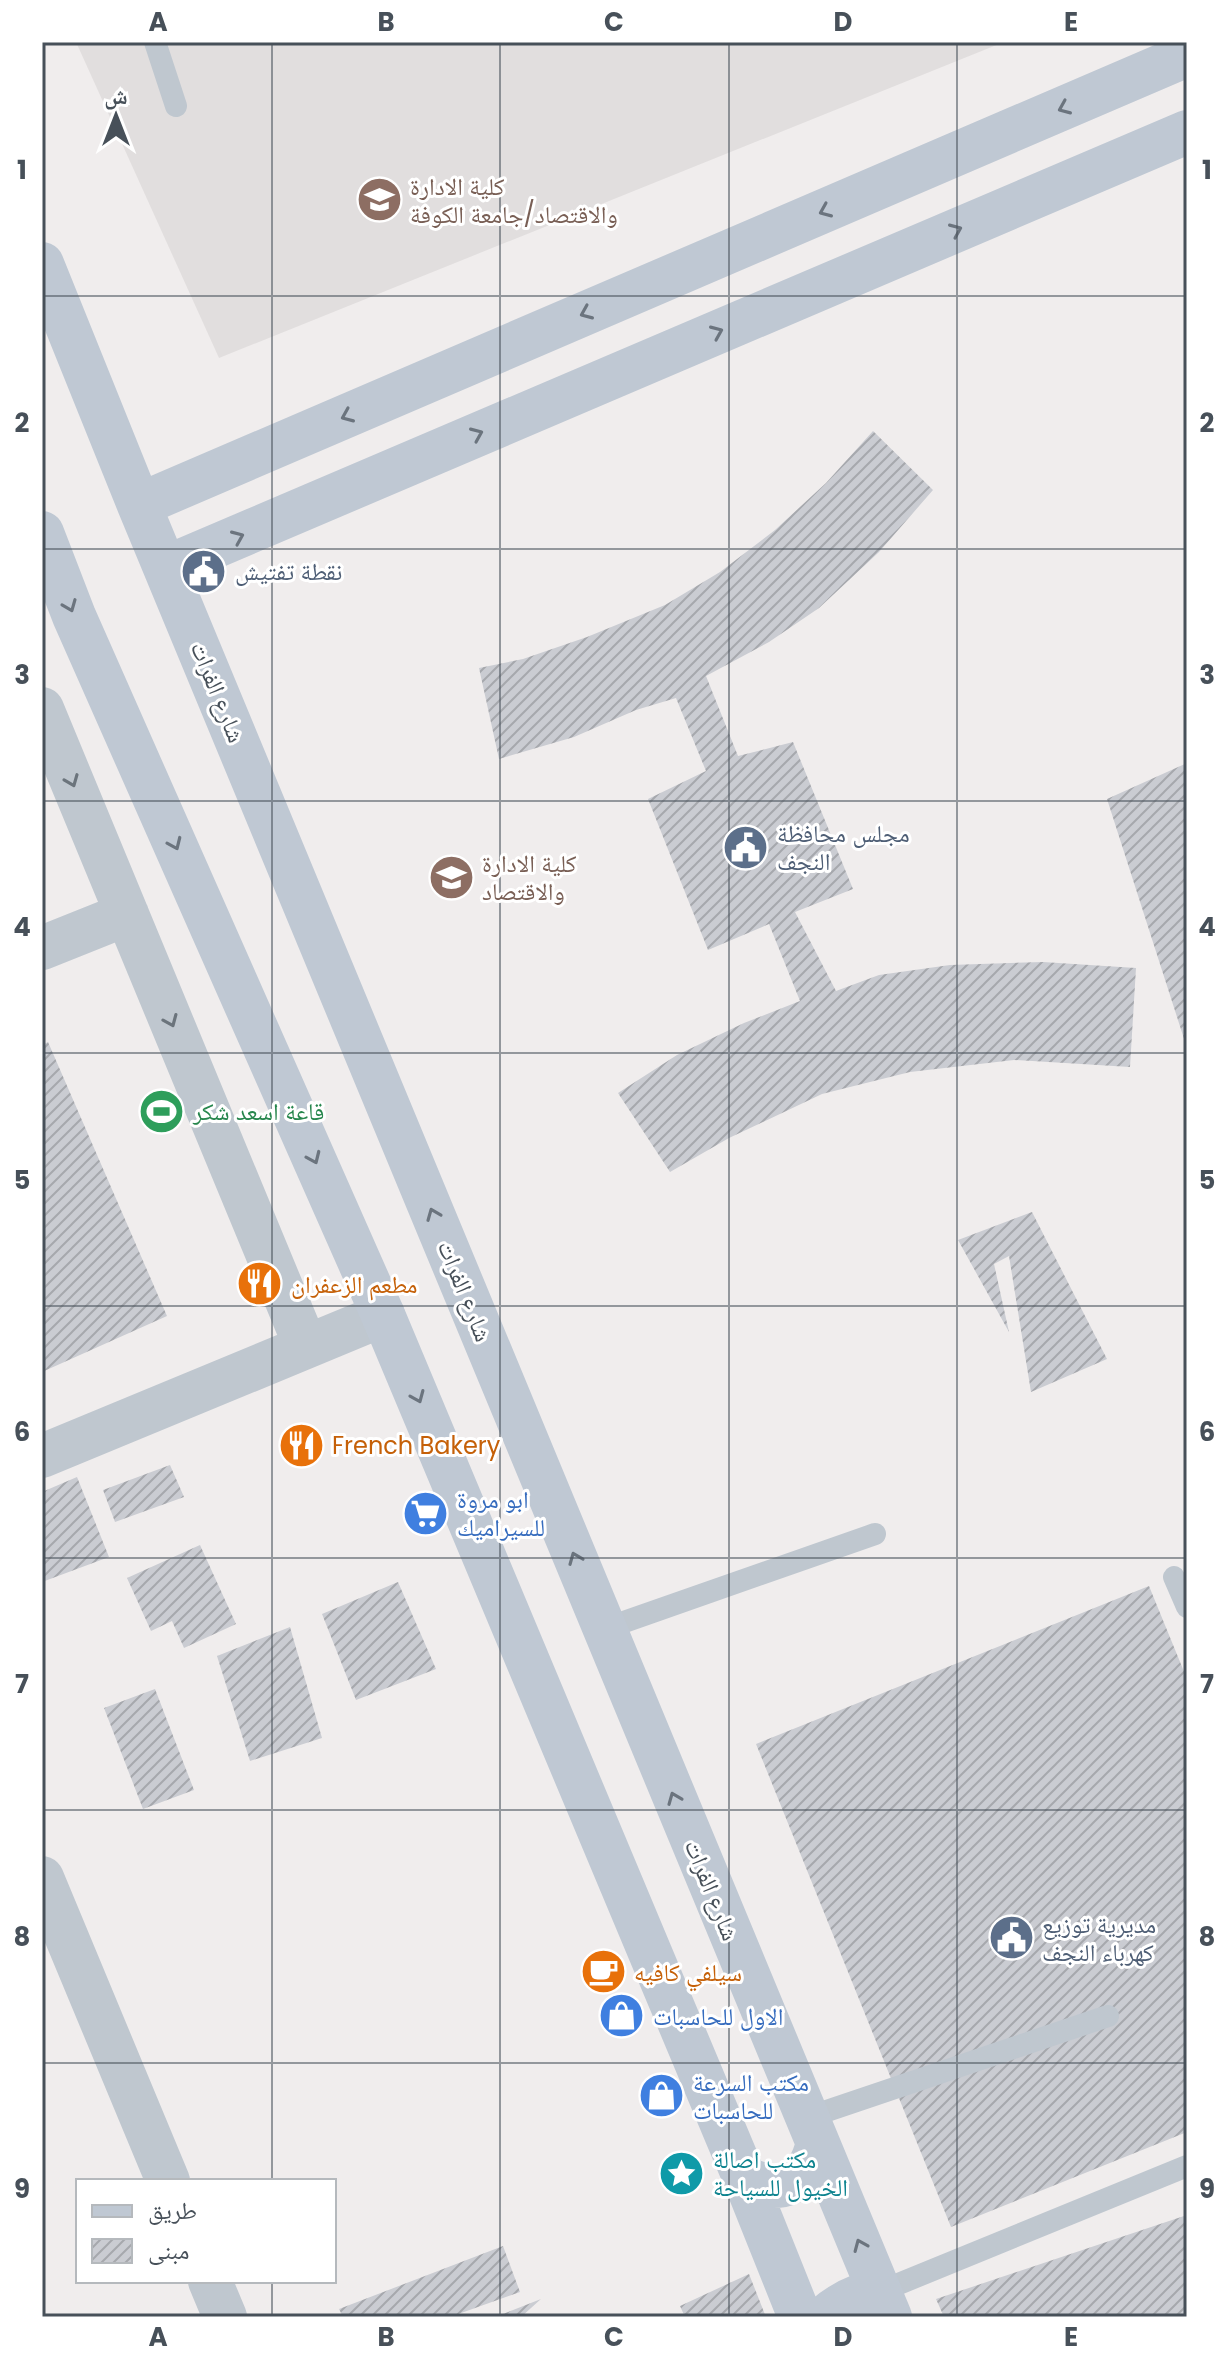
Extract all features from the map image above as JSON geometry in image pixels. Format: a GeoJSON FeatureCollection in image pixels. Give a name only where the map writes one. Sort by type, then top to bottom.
{"type":"FeatureCollection","features":[{"type":"Feature","properties":{"kind":"main road"},"geometry":{"type":"LineString","coordinates":[[139,505],[1187,55]]}},
{"type":"Feature","properties":{"kind":"main road"},"geometry":{"type":"LineString","coordinates":[[1110,88],[1131,107],[1141,132],[1139,152]]}},
{"type":"Feature","properties":{"kind":"main road"},"geometry":{"type":"LineString","coordinates":[[167,567],[1187,132]]}},
{"type":"Feature","properties":{"kind":"main road","name":"شارع الفرات"},"geometry":{"type":"LineString","coordinates":[[42,264],[884,2304]]}},
{"type":"Feature","properties":{"kind":"main road"},"geometry":{"type":"LineString","coordinates":[[42,533],[74,616],[383,1315],[800,2317]]}},
{"type":"Feature","properties":{"kind":"main road"},"geometry":{"type":"LineString","coordinates":[[744,2177],[769,2187],[783,2186],[796,2180],[807,2171],[814,2159],[812,2132]]}},
{"type":"Feature","properties":{"kind":"main road"},"geometry":{"type":"LineString","coordinates":[[825,2317],[855,2298],[884,2304]]}},
{"type":"Feature","properties":{"kind":"street"},"geometry":{"type":"LineString","coordinates":[[42,709],[306,1347]]}},
{"type":"Feature","properties":{"kind":"street"},"geometry":{"type":"LineString","coordinates":[[42,948],[127,914]]}},
{"type":"Feature","properties":{"kind":"street"},"geometry":{"type":"LineString","coordinates":[[42,1456],[383,1315]]}},
{"type":"Feature","properties":{"kind":"street"},"geometry":{"type":"LineString","coordinates":[[42,1878],[167,2179]]}},
{"type":"Feature","properties":{"kind":"street"},"geometry":{"type":"LineString","coordinates":[[211,2283],[225,2317]]}},
{"type":"Feature","properties":{"kind":"lane"},"geometry":{"type":"LineString","coordinates":[[155,42],[176,106]]}},
{"type":"Feature","properties":{"kind":"lane"},"geometry":{"type":"LineString","coordinates":[[604,1629],[875,1534]]}},
{"type":"Feature","properties":{"kind":"lane"},"geometry":{"type":"LineString","coordinates":[[1174,1577],[1187,1607]]}},
{"type":"Feature","properties":{"kind":"lane"},"geometry":{"type":"LineString","coordinates":[[812,2132],[1108,2016]]}},
{"type":"Feature","properties":{"kind":"lane"},"geometry":{"type":"LineString","coordinates":[[884,2304],[1187,2166]]}},
{"type":"Feature","properties":{"kind":"shaded area","name":"كلية الادارة والاقتصاد/جامعة الكوفة"},"geometry":{"type":"Polygon","coordinates":[[[76,42],[1004,42],[219,358],[76,42]]]}},
{"type":"Feature","properties":{"kind":"building"},"geometry":{"type":"Polygon","coordinates":[[[873,431],[933,490],[879,552],[819,608],[769,642],[706,676],[738,756],[793,742],[853,889],[795,912],[836,991],[879,975],[950,965],[1043,962],[1136,968],[1130,1067],[1014,1060],[910,1072],[822,1094],[729,1138],[670,1172],[618,1093],[677,1055],[800,1001],[769,924],[708,950],[648,799],[706,771],[676,698],[636,710],[574,737],[499,759],[479,668],[523,659],[587,637],[665,605],[720,572],[775,530],[826,483],[873,431]]]}},
{"type":"Feature","properties":{"kind":"building"},"geometry":{"type":"Polygon","coordinates":[[[1187,763],[1187,1045],[1186,1045],[1107,799],[1187,763]]]}},
{"type":"Feature","properties":{"kind":"building"},"geometry":{"type":"Polygon","coordinates":[[[48,1042],[167,1316],[42,1372],[42,1045],[48,1042]]]}},
{"type":"Feature","properties":{"kind":"building"},"geometry":{"type":"Polygon","coordinates":[[[1032,1212],[1107,1359],[1031,1392],[1009,1256],[994,1264],[1009,1332],[958,1240],[1032,1212]]]}},
{"type":"Feature","properties":{"kind":"building"},"geometry":{"type":"Polygon","coordinates":[[[170,1465],[184,1497],[115,1522],[103,1490],[170,1465]]]}},
{"type":"Feature","properties":{"kind":"building"},"geometry":{"type":"Polygon","coordinates":[[[77,1477],[109,1557],[42,1582],[42,1492],[77,1477]]]}},
{"type":"Feature","properties":{"kind":"building"},"geometry":{"type":"Polygon","coordinates":[[[200,1545],[236,1624],[184,1648],[172,1621],[151,1631],[127,1578],[200,1545]]]}},
{"type":"Feature","properties":{"kind":"building"},"geometry":{"type":"Polygon","coordinates":[[[398,1582],[436,1669],[356,1700],[322,1614],[398,1582]]]}},
{"type":"Feature","properties":{"kind":"building","name":"مديرية توزيع كهرباء النجف"},"geometry":{"type":"Polygon","coordinates":[[[1149,1586],[1187,1679],[1187,2132],[951,2227],[756,1744],[1149,1586]]]}},
{"type":"Feature","properties":{"kind":"building"},"geometry":{"type":"Polygon","coordinates":[[[290,1627],[322,1738],[250,1761],[217,1656],[290,1627]]]}},
{"type":"Feature","properties":{"kind":"building"},"geometry":{"type":"Polygon","coordinates":[[[155,1689],[194,1790],[143,1809],[104,1708],[155,1689]]]}},
{"type":"Feature","properties":{"kind":"building"},"geometry":{"type":"Polygon","coordinates":[[[1187,2215],[1187,2315],[1183,2317],[944,2317],[936,2299],[1187,2215]]]}},
{"type":"Feature","properties":{"kind":"building"},"geometry":{"type":"Polygon","coordinates":[[[503,2246],[520,2292],[450,2317],[343,2317],[339,2309],[503,2246]]]}},
{"type":"Feature","properties":{"kind":"building"},"geometry":{"type":"Polygon","coordinates":[[[749,2274],[766,2317],[685,2317],[680,2306],[749,2274]]]}},
{"type":"Feature","properties":{"kind":"building"},"geometry":{"type":"Polygon","coordinates":[[[541,2299],[521,2317],[495,2317],[541,2299]]]}},
{"type":"Feature","properties":{"kind":"place","name":"كلية الادارة والاقتصاد/جامعة الكوفة"},"geometry":{"type":"Point","coordinates":[379,200]}},
{"type":"Feature","properties":{"kind":"place","name":"نقطة تفتيش"},"geometry":{"type":"Point","coordinates":[204,571]}},
{"type":"Feature","properties":{"kind":"place","name":"مجلس محافظة النجف"},"geometry":{"type":"Point","coordinates":[746,847]}},
{"type":"Feature","properties":{"kind":"place","name":"كلية الادارة والاقتصاد"},"geometry":{"type":"Point","coordinates":[451,877]}},
{"type":"Feature","properties":{"kind":"place","name":"قاعة اسعد شكر"},"geometry":{"type":"Point","coordinates":[162,1111]}},
{"type":"Feature","properties":{"kind":"place","name":"مطعم الزعفران"},"geometry":{"type":"Point","coordinates":[260,1284]}},
{"type":"Feature","properties":{"kind":"place","name":"French Bakery"},"geometry":{"type":"Point","coordinates":[301,1445]}},
{"type":"Feature","properties":{"kind":"place","name":"ابو مروة للسيراميك"},"geometry":{"type":"Point","coordinates":[426,1513]}},
{"type":"Feature","properties":{"kind":"place","name":"مديرية توزيع كهرباء النجف"},"geometry":{"type":"Point","coordinates":[1011,1938]}},
{"type":"Feature","properties":{"kind":"place","name":"سيلفي كافيه"},"geometry":{"type":"Point","coordinates":[603,1972]}},
{"type":"Feature","properties":{"kind":"place","name":"الاول للحاسبات"},"geometry":{"type":"Point","coordinates":[622,2016]}},
{"type":"Feature","properties":{"kind":"place","name":"مكتب السرعة للحاسبات"},"geometry":{"type":"Point","coordinates":[662,2096]}},
{"type":"Feature","properties":{"kind":"place","name":"مكتب اصالة الخيول للسياحة"},"geometry":{"type":"Point","coordinates":[682,2173]}}]}
